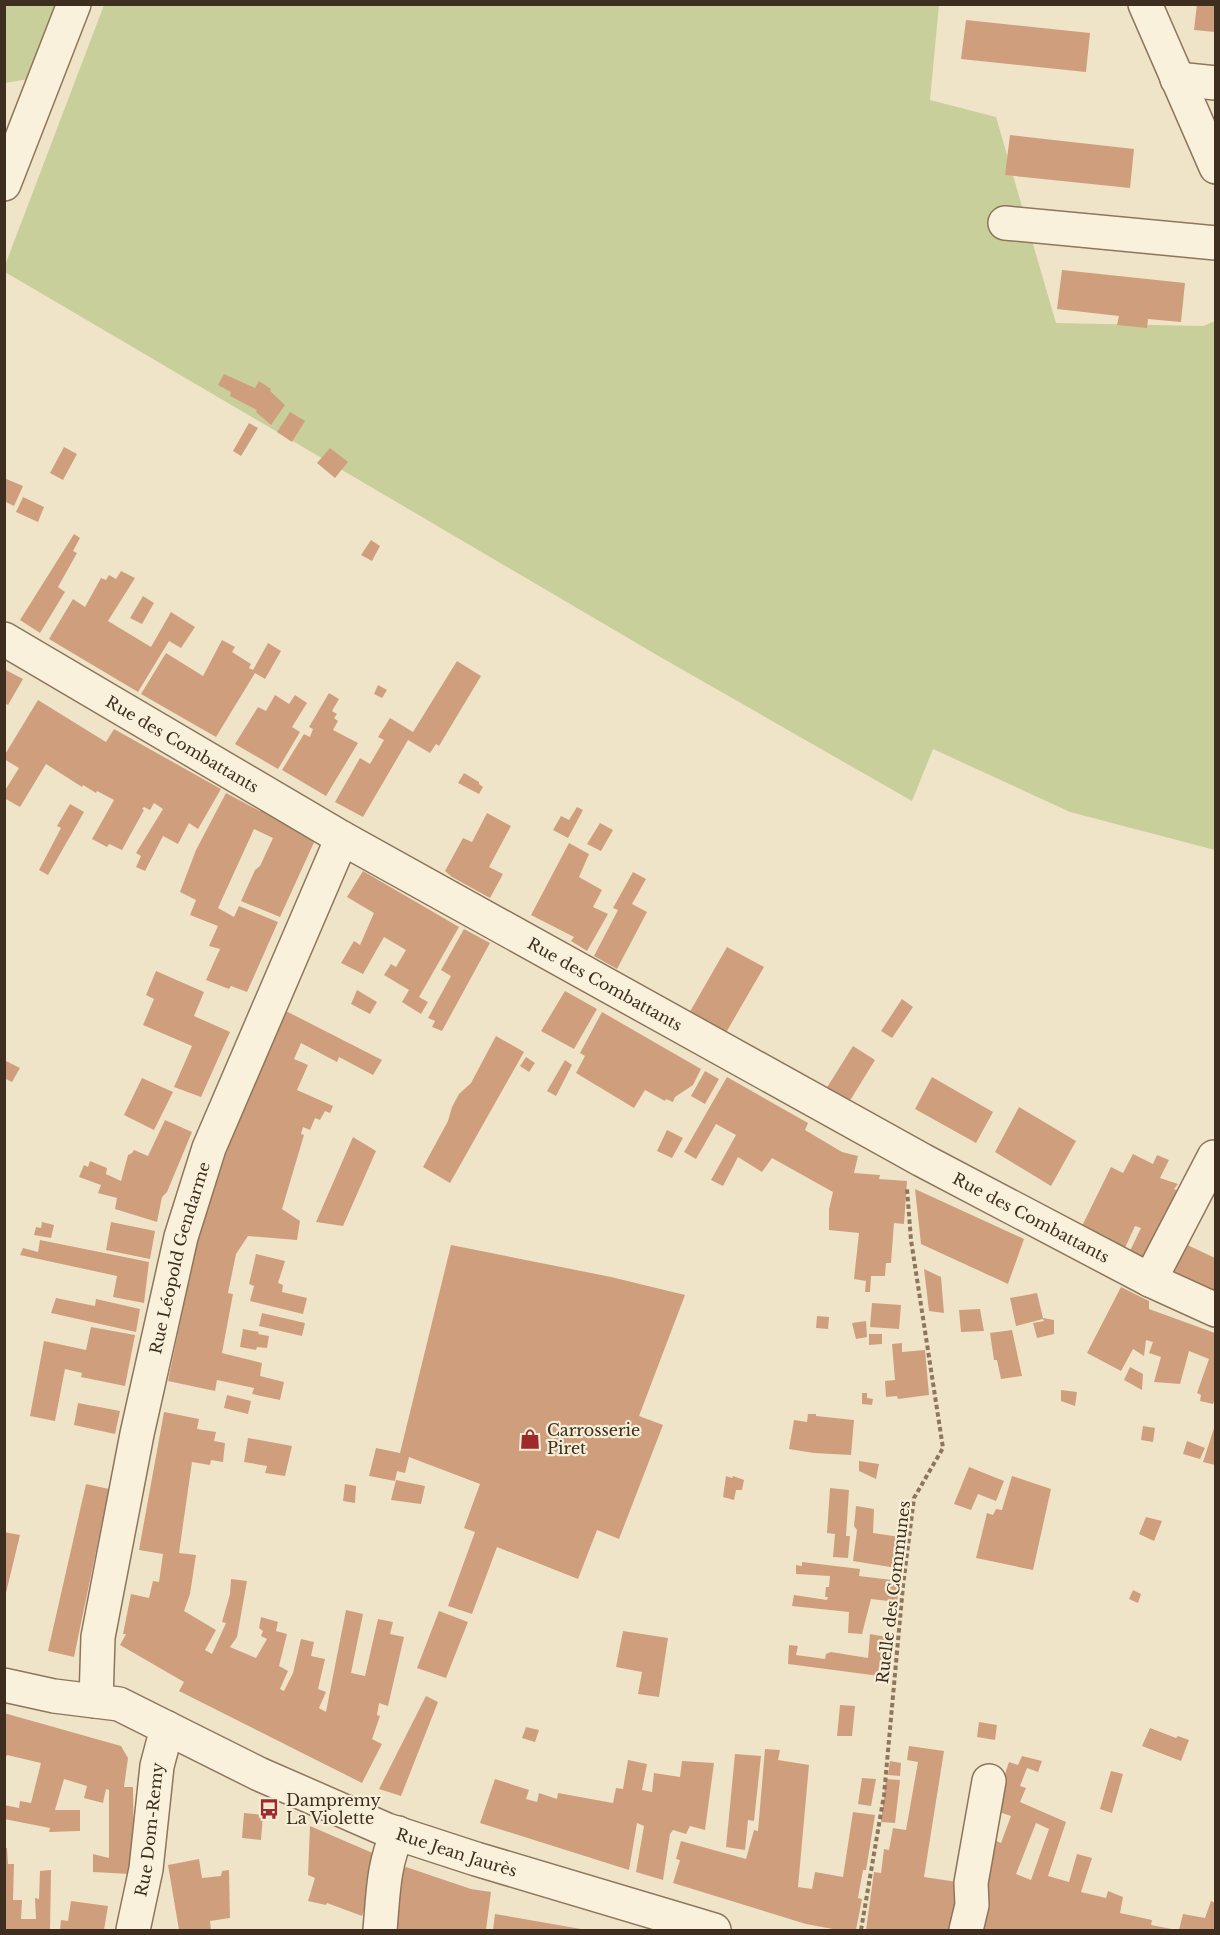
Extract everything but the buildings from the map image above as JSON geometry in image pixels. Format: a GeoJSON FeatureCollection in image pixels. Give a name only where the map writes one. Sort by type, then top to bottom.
{"type":"FeatureCollection","features":[{"type":"Feature","properties":{"kind":"street"},"geometry":{"type":"LineString","coordinates":[[4,184],[74,4]]}},
{"type":"Feature","properties":{"kind":"street"},"geometry":{"type":"LineString","coordinates":[[1145,4],[1215,167]]}},
{"type":"Feature","properties":{"kind":"street"},"geometry":{"type":"LineString","coordinates":[[1177,79],[1215,83]]}},
{"type":"Feature","properties":{"kind":"street"},"geometry":{"type":"LineString","coordinates":[[1005,223],[1215,243]]}},
{"type":"Feature","properties":{"kind":"street","name":"Rue des Combattants"},"geometry":{"type":"LineString","coordinates":[[4,639],[342,838],[922,1160],[1150,1280],[1215,1310]]}},
{"type":"Feature","properties":{"kind":"street","name":"Rue Léopold Gendarme"},"geometry":{"type":"LineString","coordinates":[[96,1701],[98,1636],[135,1445],[181,1237],[209,1148],[342,838]]}},
{"type":"Feature","properties":{"kind":"street"},"geometry":{"type":"LineString","coordinates":[[1150,1280],[1214,1157]]}},
{"type":"Feature","properties":{"kind":"street","name":"Rue Jean Jaurès"},"geometry":{"type":"LineString","coordinates":[[4,1685],[64,1698],[119,1704],[259,1773],[398,1833],[698,1928]]}},
{"type":"Feature","properties":{"kind":"street","name":"Rue Dom-Remy"},"geometry":{"type":"LineString","coordinates":[[133,1930],[146,1869],[157,1766],[167,1728]]}},
{"type":"Feature","properties":{"kind":"street"},"geometry":{"type":"LineString","coordinates":[[966,1930],[972,1905],[971,1883],[989,1781]]}},
{"type":"Feature","properties":{"kind":"street"},"geometry":{"type":"LineString","coordinates":[[380,1930],[386,1868],[390,1848],[398,1833]]}},
{"type":"Feature","properties":{"kind":"path","name":"Ruelle des Communes"},"geometry":{"type":"LineString","coordinates":[[861,1930],[884,1795],[903,1586],[914,1498],[943,1448],[911,1240],[907,1188],[922,1160]]}},
{"type":"Feature","properties":{"kind":"green space"},"geometry":{"type":"Polygon","coordinates":[[[4,5],[74,5],[46,76],[5,83],[4,5]]]}},
{"type":"Feature","properties":{"kind":"green space"},"geometry":{"type":"Polygon","coordinates":[[[104,5],[939,5],[930,100],[996,117],[1056,323],[1203,326],[1215,321],[1215,850],[1070,812],[933,749],[912,801],[662,658],[5,272],[4,268],[104,5]]]}},
{"type":"Feature","properties":{"kind":"place","name":"Carrosserie Piret"},"geometry":{"type":"Point","coordinates":[530,1439]}},
{"type":"Feature","properties":{"kind":"place","name":"Dampremy La Violette"},"geometry":{"type":"Point","coordinates":[269,1809]}}]}
